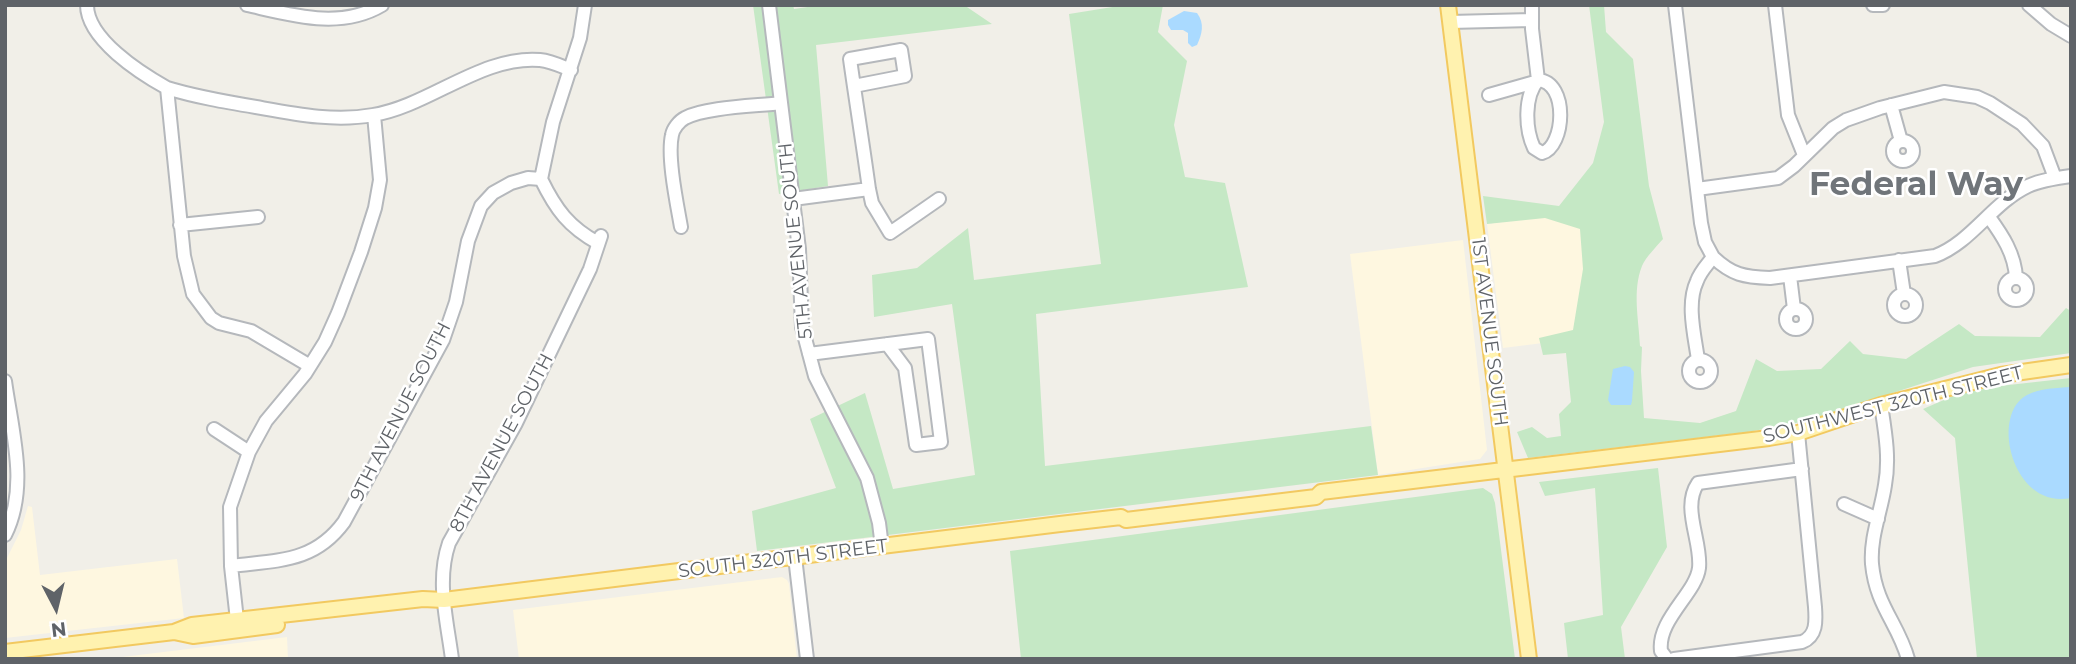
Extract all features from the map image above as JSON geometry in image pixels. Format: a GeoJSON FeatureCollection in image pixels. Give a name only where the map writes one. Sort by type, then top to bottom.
{"type":"FeatureCollection","features":[{"type":"Feature","properties":{"kind":"main road","name":"1ST AVENUE SOUTH"},"geometry":{"type":"LineString","coordinates":[[1448,5],[1530,659]]}},
{"type":"Feature","properties":{"kind":"main road","name":"SOUTHWEST 320TH STREET"},"geometry":{"type":"LineString","coordinates":[[1506,468],[1702,447],[1798,433],[1881,405],[2001,374],[2071,365]]}},
{"type":"Feature","properties":{"kind":"main road","name":"SOUTH 320TH STREET"},"geometry":{"type":"LineString","coordinates":[[177,633],[192,625],[422,600],[444,600],[1121,517],[1129,511],[1313,488],[1321,492],[1506,468]]}},
{"type":"Feature","properties":{"kind":"main road","name":"SOUTH 320TH STREET"},"geometry":{"type":"LineString","coordinates":[[5,652],[177,633],[193,636],[425,608],[444,600]]}},
{"type":"Feature","properties":{"kind":"main road"},"geometry":{"type":"LineString","coordinates":[[272,626],[278,621],[323,615],[344,609]]}},
{"type":"Feature","properties":{"kind":"street"},"geometry":{"type":"LineString","coordinates":[[247,5],[329,19],[360,16],[382,5]]}},
{"type":"Feature","properties":{"kind":"street"},"geometry":{"type":"LineString","coordinates":[[541,179],[552,122],[571,70],[585,5]]}},
{"type":"Feature","properties":{"kind":"street","name":"5TH AVENUE SOUTH"},"geometry":{"type":"LineString","coordinates":[[769,5],[799,250],[802,327],[815,376],[867,478],[879,523],[882,547]]}},
{"type":"Feature","properties":{"kind":"street"},"geometry":{"type":"LineString","coordinates":[[1489,94],[1537,81],[1545,80],[1556,92],[1560,106],[1555,141],[1548,152],[1542,153],[1534,148],[1529,129],[1529,102],[1537,81],[1532,5]]}},
{"type":"Feature","properties":{"kind":"street"},"geometry":{"type":"LineString","coordinates":[[1675,5],[1705,242],[1713,257],[1726,269],[1745,277],[1790,276],[1944,252],[1970,234],[2019,192],[2055,178],[2071,177]]}},
{"type":"Feature","properties":{"kind":"street"},"geometry":{"type":"LineString","coordinates":[[1775,5],[1788,115],[1804,155]]}},
{"type":"Feature","properties":{"kind":"street"},"geometry":{"type":"LineString","coordinates":[[1873,5],[1883,5]]}},
{"type":"Feature","properties":{"kind":"street"},"geometry":{"type":"LineString","coordinates":[[2029,5],[2071,36]]}},
{"type":"Feature","properties":{"kind":"street"},"geometry":{"type":"LineString","coordinates":[[87,7],[96,32],[140,72],[167,88],[206,98],[319,117],[374,115],[421,100],[478,72],[513,63],[539,60],[571,70]]}},
{"type":"Feature","properties":{"kind":"street"},"geometry":{"type":"LineString","coordinates":[[1450,22],[1532,20]]}},
{"type":"Feature","properties":{"kind":"street"},"geometry":{"type":"LineString","coordinates":[[854,86],[905,76],[901,50],[850,59],[869,188],[872,203],[890,233],[939,199]]}},
{"type":"Feature","properties":{"kind":"street"},"geometry":{"type":"LineString","coordinates":[[167,88],[185,265],[193,295],[205,313],[219,323],[251,331],[310,366]]}},
{"type":"Feature","properties":{"kind":"street"},"geometry":{"type":"LineString","coordinates":[[1697,189],[1778,178],[1833,128],[1860,114],[1944,92],[1959,93],[1990,103],[2022,124],[2043,146],[2055,178]]}},
{"type":"Feature","properties":{"kind":"street"},"geometry":{"type":"LineString","coordinates":[[681,227],[672,171],[672,135],[676,126],[683,118],[702,113],[781,103]]}},
{"type":"Feature","properties":{"kind":"street"},"geometry":{"type":"LineString","coordinates":[[1891,105],[1901,141]]}},
{"type":"Feature","properties":{"kind":"street"},"geometry":{"type":"LineString","coordinates":[[237,621],[231,566],[230,507],[249,452],[274,410],[310,366],[338,313],[361,252],[374,208],[380,166],[374,115]]}},
{"type":"Feature","properties":{"kind":"street","name":"9TH AVENUE SOUTH"},"geometry":{"type":"LineString","coordinates":[[231,566],[306,555],[324,544],[344,522],[443,340],[456,302],[468,241],[481,206],[493,193],[510,183],[528,178],[541,179]]}},
{"type":"Feature","properties":{"kind":"street","name":"8TH AVENUE SOUTH"},"geometry":{"type":"LineString","coordinates":[[452,659],[443,569],[449,543],[516,423],[590,269],[600,240],[571,226],[561,215],[541,179]]}},
{"type":"Feature","properties":{"kind":"street"},"geometry":{"type":"LineString","coordinates":[[793,199],[869,188]]}},
{"type":"Feature","properties":{"kind":"street"},"geometry":{"type":"LineString","coordinates":[[1989,216],[2008,246],[2016,278]]}},
{"type":"Feature","properties":{"kind":"street"},"geometry":{"type":"LineString","coordinates":[[180,225],[258,217]]}},
{"type":"Feature","properties":{"kind":"street"},"geometry":{"type":"LineString","coordinates":[[1698,360],[1693,320],[1694,288],[1713,257]]}},
{"type":"Feature","properties":{"kind":"street"},"geometry":{"type":"LineString","coordinates":[[1899,260],[1904,294]]}},
{"type":"Feature","properties":{"kind":"street"},"geometry":{"type":"LineString","coordinates":[[1790,276],[1794,309]]}},
{"type":"Feature","properties":{"kind":"street"},"geometry":{"type":"LineString","coordinates":[[809,354],[887,344],[928,339],[941,442],[916,445],[905,368],[887,344]]}},
{"type":"Feature","properties":{"kind":"street"},"geometry":{"type":"LineString","coordinates":[[5,381],[18,481],[12,521],[5,535]]}},
{"type":"Feature","properties":{"kind":"street"},"geometry":{"type":"LineString","coordinates":[[1881,405],[1887,469],[1872,552],[1876,588],[1909,659]]}},
{"type":"Feature","properties":{"kind":"street"},"geometry":{"type":"LineString","coordinates":[[214,429],[249,452]]}},
{"type":"Feature","properties":{"kind":"street"},"geometry":{"type":"LineString","coordinates":[[1674,659],[1810,639],[1816,620],[1798,433]]}},
{"type":"Feature","properties":{"kind":"street"},"geometry":{"type":"LineString","coordinates":[[1667,659],[1661,651],[1662,637],[1698,570],[1691,507],[1692,495],[1698,483],[1802,469]]}},
{"type":"Feature","properties":{"kind":"street"},"geometry":{"type":"LineString","coordinates":[[1844,503],[1878,519]]}},
{"type":"Feature","properties":{"kind":"street"},"geometry":{"type":"LineString","coordinates":[[795,557],[807,659]]}},
{"type":"Feature","properties":{"kind":"shaded area"},"geometry":{"type":"Polygon","coordinates":[[[1583,212],[1599,336],[1503,348],[1487,224],[1583,212]]]}},
{"type":"Feature","properties":{"kind":"shaded area"},"geometry":{"type":"Polygon","coordinates":[[[1463,240],[1487,450],[1480,459],[1378,475],[1350,254],[1463,240]]]}},
{"type":"Feature","properties":{"kind":"shaded area"},"geometry":{"type":"Polygon","coordinates":[[[28,506],[32,507],[40,575],[177,559],[184,618],[5,638],[5,562],[21,530],[28,506]]]}},
{"type":"Feature","properties":{"kind":"shaded area"},"geometry":{"type":"Polygon","coordinates":[[[782,577],[789,584],[797,659],[519,659],[513,610],[782,577]]]}},
{"type":"Feature","properties":{"kind":"shaded area"},"geometry":{"type":"Polygon","coordinates":[[[287,637],[288,659],[106,659],[287,637]]]}},
{"type":"Feature","properties":{"kind":"green space"},"geometry":{"type":"Polygon","coordinates":[[[753,5],[793,5],[794,9],[821,5],[964,5],[992,24],[816,45],[828,186],[779,194],[753,5]]]}},
{"type":"Feature","properties":{"kind":"green space"},"geometry":{"type":"Polygon","coordinates":[[[1125,5],[1163,5],[1158,32],[1187,61],[1174,125],[1185,177],[1225,183],[1248,287],[1036,314],[1045,466],[1371,426],[1378,475],[757,551],[752,511],[836,488],[810,419],[865,393],[893,489],[975,475],[952,304],[874,317],[872,275],[917,268],[968,228],[974,280],[1101,264],[1069,14],[1125,5]]]}},
{"type":"Feature","properties":{"kind":"green space"},"geometry":{"type":"Polygon","coordinates":[[[1589,5],[1604,5],[1606,32],[1633,59],[1649,186],[1663,239],[1644,263],[1637,285],[1644,418],[1700,423],[1736,411],[1756,359],[1777,371],[1821,369],[1850,341],[1863,354],[1906,359],[1959,324],[1975,336],[2040,337],[2066,308],[2071,311],[2071,353],[1973,367],[1806,421],[1748,432],[1528,458],[1517,432],[1532,427],[1547,438],[1561,436],[1559,414],[1571,402],[1566,353],[1543,355],[1539,338],[1573,330],[1583,269],[1580,229],[1545,218],[1487,224],[1483,196],[1559,206],[1593,163],[1604,122],[1589,5]]]}},
{"type":"Feature","properties":{"kind":"green space"},"geometry":{"type":"Polygon","coordinates":[[[2071,378],[2071,658],[1977,659],[1955,438],[1923,409],[1960,393],[2071,378]]]}},
{"type":"Feature","properties":{"kind":"green space"},"geometry":{"type":"Polygon","coordinates":[[[1658,468],[1667,547],[1621,627],[1625,659],[1568,659],[1564,623],[1603,615],[1595,488],[1545,496],[1539,482],[1658,468]]]}},
{"type":"Feature","properties":{"kind":"green space"},"geometry":{"type":"Polygon","coordinates":[[[1483,488],[1492,494],[1495,503],[1515,659],[1021,659],[1010,551],[1483,488]]]}},
{"type":"Feature","properties":{"kind":"water"},"geometry":{"type":"Polygon","coordinates":[[[1184,11],[1197,13],[1201,21],[1200,37],[1197,45],[1192,47],[1188,43],[1188,33],[1171,30],[1168,25],[1168,20],[1184,11]]]}},
{"type":"Feature","properties":{"kind":"water"},"geometry":{"type":"Polygon","coordinates":[[[1625,366],[1634,372],[1631,405],[1611,405],[1608,400],[1613,369],[1625,366]]]}},
{"type":"Feature","properties":{"kind":"water"},"geometry":{"type":"Polygon","coordinates":[[[2071,387],[2071,498],[2051,498],[2034,490],[2022,476],[2013,458],[2009,440],[2010,421],[2016,406],[2027,395],[2071,387]]]}},
{"type":"Feature","properties":{"kind":"district","name":"Federal Way"},"geometry":{"type":"Point","coordinates":[1916,185]}}]}
